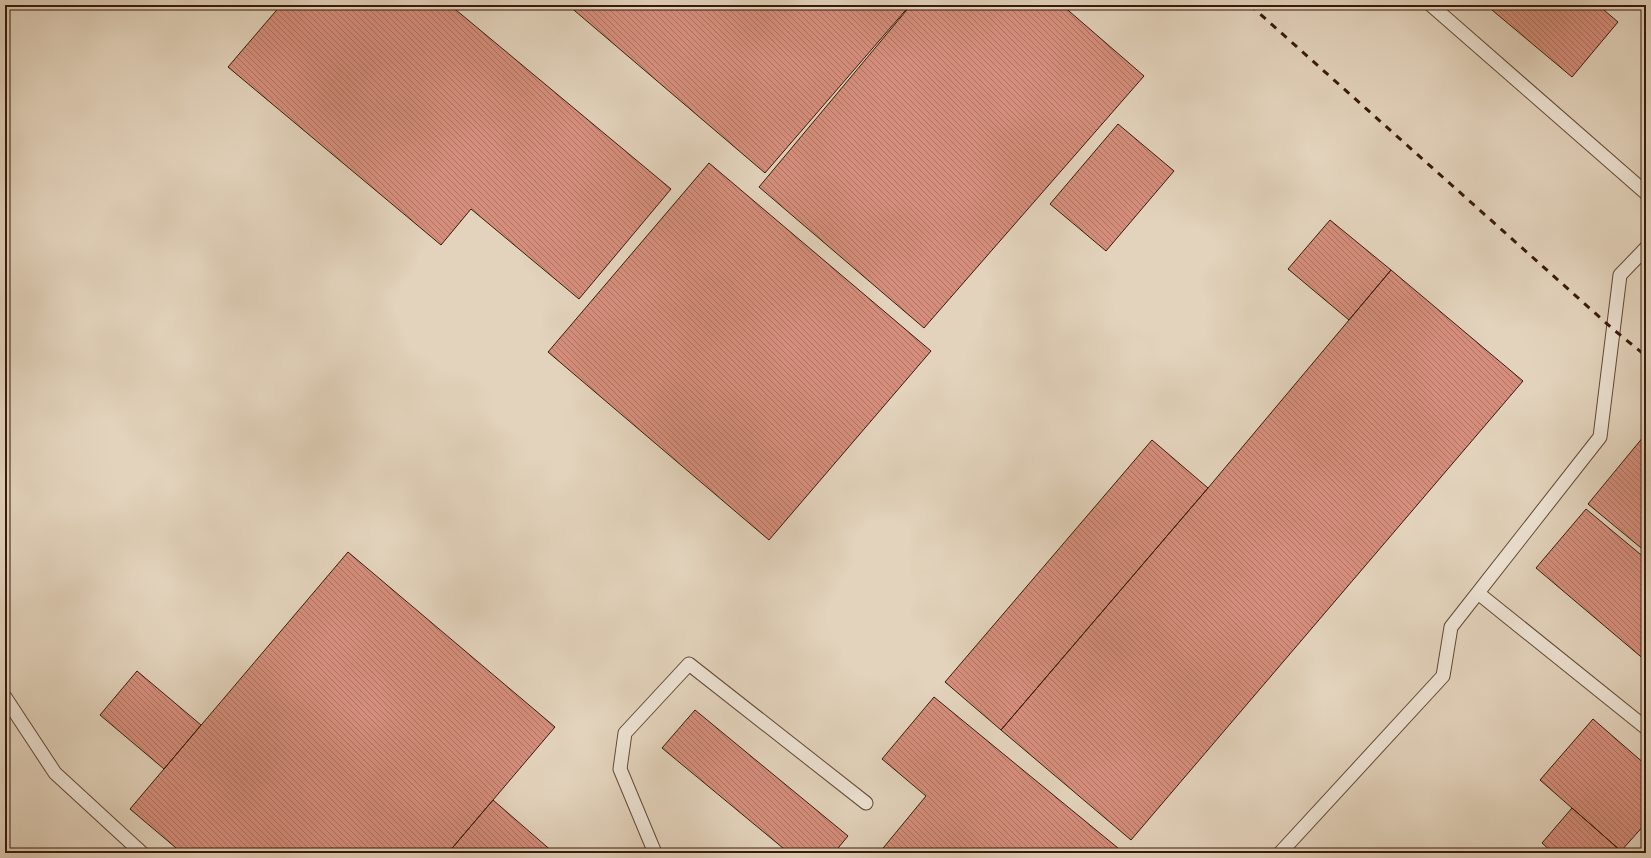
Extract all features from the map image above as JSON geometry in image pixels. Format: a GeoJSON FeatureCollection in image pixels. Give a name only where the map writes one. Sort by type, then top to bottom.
{"type":"FeatureCollection","features":[{"type":"Feature","properties":{"kind":"lane"},"geometry":{"type":"LineString","coordinates":[[1431,5],[1646,193]]}},
{"type":"Feature","properties":{"kind":"lane"},"geometry":{"type":"LineString","coordinates":[[1280,853],[1444,676],[1451,627],[1600,437],[1620,275],[1646,248]]}},
{"type":"Feature","properties":{"kind":"lane"},"geometry":{"type":"LineString","coordinates":[[1478,594],[1646,728]]}},
{"type":"Feature","properties":{"kind":"lane"},"geometry":{"type":"LineString","coordinates":[[655,853],[620,769],[625,733],[688,664],[866,803]]}},
{"type":"Feature","properties":{"kind":"lane"},"geometry":{"type":"LineString","coordinates":[[5,697],[55,773],[142,853]]}},
{"type":"Feature","properties":{"kind":"building"},"geometry":{"type":"Polygon","coordinates":[[[281,5],[450,5],[671,189],[579,299],[471,209],[441,245],[228,67],[281,5]]]}},
{"type":"Feature","properties":{"kind":"building"},"geometry":{"type":"Polygon","coordinates":[[[568,5],[910,5],[765,173],[568,5]]]}},
{"type":"Feature","properties":{"kind":"building"},"geometry":{"type":"Polygon","coordinates":[[[911,5],[1062,5],[1144,76],[924,328],[759,187],[911,5]]]}},
{"type":"Feature","properties":{"kind":"building"},"geometry":{"type":"Polygon","coordinates":[[[1486,5],[1598,5],[1618,22],[1572,77],[1486,5]]]}},
{"type":"Feature","properties":{"kind":"building"},"geometry":{"type":"Polygon","coordinates":[[[1637,5],[1646,5],[1646,13],[1637,5]]]}},
{"type":"Feature","properties":{"kind":"building"},"geometry":{"type":"Polygon","coordinates":[[[1118,124],[1174,171],[1106,251],[1050,204],[1118,124]]]}},
{"type":"Feature","properties":{"kind":"building"},"geometry":{"type":"Polygon","coordinates":[[[709,163],[931,351],[769,540],[548,352],[709,163]]]}},
{"type":"Feature","properties":{"kind":"building"},"geometry":{"type":"Polygon","coordinates":[[[1330,220],[1391,270],[1349,320],[1288,269],[1330,220]]]}},
{"type":"Feature","properties":{"kind":"building"},"geometry":{"type":"Polygon","coordinates":[[[1391,270],[1523,381],[1131,840],[1001,730],[1208,488],[1391,270]]]}},
{"type":"Feature","properties":{"kind":"building"},"geometry":{"type":"Polygon","coordinates":[[[1644,436],[1646,438],[1646,552],[1588,504],[1644,436]]]}},
{"type":"Feature","properties":{"kind":"building"},"geometry":{"type":"Polygon","coordinates":[[[1152,440],[1208,488],[1001,730],[945,682],[1152,440]]]}},
{"type":"Feature","properties":{"kind":"building"},"geometry":{"type":"Polygon","coordinates":[[[1586,509],[1646,559],[1646,661],[1536,568],[1586,509]]]}},
{"type":"Feature","properties":{"kind":"building"},"geometry":{"type":"Polygon","coordinates":[[[348,552],[555,727],[448,853],[182,853],[130,809],[348,552]]]}},
{"type":"Feature","properties":{"kind":"building"},"geometry":{"type":"Polygon","coordinates":[[[137,671],[201,725],[164,769],[100,715],[137,671]]]}},
{"type":"Feature","properties":{"kind":"building"},"geometry":{"type":"Polygon","coordinates":[[[934,697],[1124,853],[879,853],[926,796],[882,759],[934,697]]]}},
{"type":"Feature","properties":{"kind":"building"},"geometry":{"type":"Polygon","coordinates":[[[695,710],[848,836],[834,853],[789,853],[662,748],[695,710]]]}},
{"type":"Feature","properties":{"kind":"building"},"geometry":{"type":"Polygon","coordinates":[[[1593,719],[1646,765],[1646,823],[1621,851],[1540,780],[1593,719]]]}},
{"type":"Feature","properties":{"kind":"building"},"geometry":{"type":"Polygon","coordinates":[[[493,800],[554,853],[448,853],[493,800]]]}},
{"type":"Feature","properties":{"kind":"building"},"geometry":{"type":"Polygon","coordinates":[[[1572,808],[1621,851],[1619,853],[1553,853],[1542,843],[1572,808]]]}},
{"type":"Feature","properties":{"kind":"railway"},"geometry":{"type":"LineString","coordinates":[[1250,5],[1614,330],[1646,356]]}}]}
